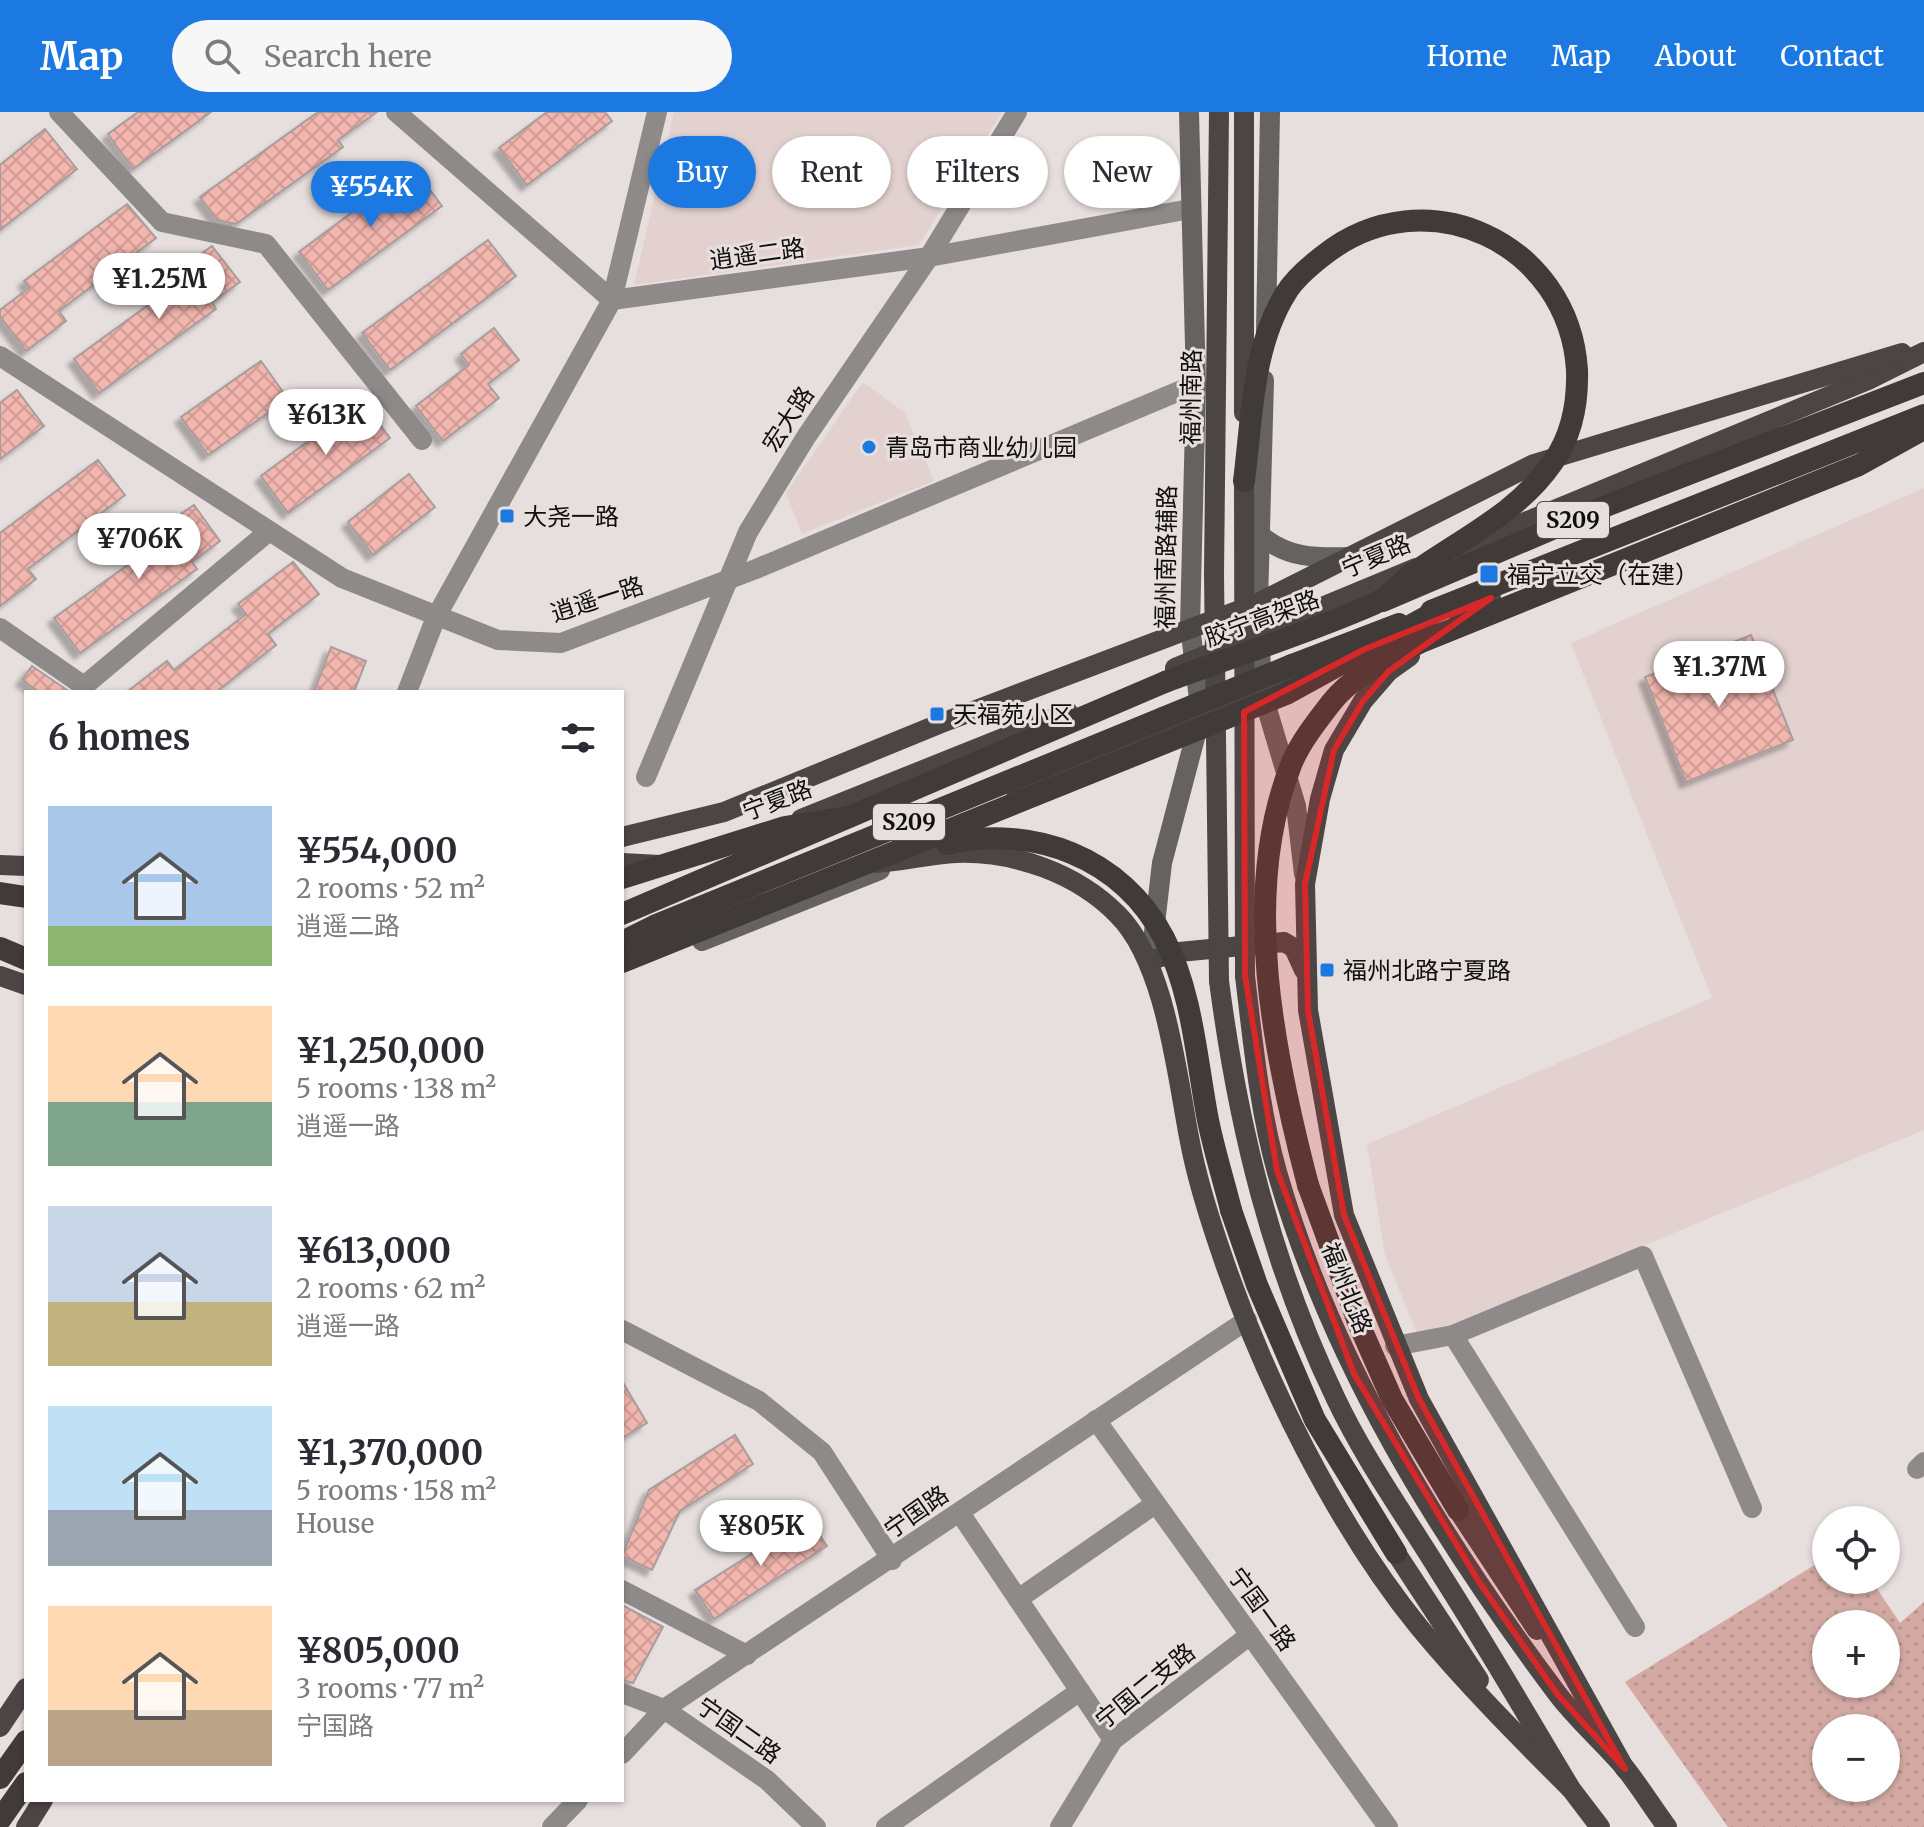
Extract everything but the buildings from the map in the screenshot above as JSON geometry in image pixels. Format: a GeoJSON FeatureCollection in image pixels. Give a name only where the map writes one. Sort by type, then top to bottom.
{"type":"FeatureCollection","features":[{"type":"Feature","properties":{"kind":"highway"},"geometry":{"type":"LineString","coordinates":[[1244,481],[1262,352],[1286,292],[1310,266],[1338,244],[1375,225],[1406,221],[1442,222],[1471,228],[1499,240],[1524,258],[1545,279],[1559,303],[1575,351],[1575,415],[1564,443],[1533,486],[1500,515],[1411,574],[1378,603]]}},
{"type":"Feature","properties":{"kind":"highway","name":"胶宁高架路"},"geometry":{"type":"LineString","coordinates":[[624,913],[1165,682],[1378,603],[1611,504],[1924,383]]}},
{"type":"Feature","properties":{"kind":"highway","name":"S209"},"geometry":{"type":"LineString","coordinates":[[624,941],[683,914],[1292,665],[1924,415]]}},
{"type":"Feature","properties":{"kind":"highway"},"geometry":{"type":"LineString","coordinates":[[1458,1510],[1392,1399],[1358,1322],[1308,1185],[1287,1104],[1274,1025],[1265,907],[1269,845],[1291,763],[1332,701],[1375,667],[1421,642],[1859,465],[1924,426]]}},
{"type":"Feature","properties":{"kind":"highway"},"geometry":{"type":"LineString","coordinates":[[624,959],[1286,694],[1448,605]]}},
{"type":"Feature","properties":{"kind":"highway"},"geometry":{"type":"LineString","coordinates":[[624,877],[785,827],[847,817]]}},
{"type":"Feature","properties":{"kind":"highway"},"geometry":{"type":"LineString","coordinates":[[849,867],[972,838],[1029,839],[1074,851],[1124,884],[1163,937],[1187,997],[1207,1118],[1231,1210],[1257,1285],[1315,1420],[1396,1553]]}},
{"type":"Feature","properties":{"kind":"highway"},"geometry":{"type":"LineString","coordinates":[[0,893],[24,897]]}},
{"type":"Feature","properties":{"kind":"highway"},"geometry":{"type":"LineString","coordinates":[[0,948],[24,958]]}},
{"type":"Feature","properties":{"kind":"highway"},"geometry":{"type":"LineString","coordinates":[[0,1778],[24,1744]]}},
{"type":"Feature","properties":{"kind":"highway"},"geometry":{"type":"LineString","coordinates":[[0,1820],[24,1786]]}},
{"type":"Feature","properties":{"kind":"main road","name":"福州南路辅路"},"geometry":{"type":"LineString","coordinates":[[1189,112],[1196,384],[1190,626],[1191,661],[1201,715]]}},
{"type":"Feature","properties":{"kind":"main road","name":"福州南路"},"geometry":{"type":"LineString","coordinates":[[1219,112],[1215,683],[1219,981],[1231,1072],[1252,1171],[1284,1273],[1311,1343],[1370,1462],[1571,1789]]}},
{"type":"Feature","properties":{"kind":"main road"},"geometry":{"type":"LineString","coordinates":[[1244,112],[1244,481]]}},
{"type":"Feature","properties":{"kind":"main road"},"geometry":{"type":"LineString","coordinates":[[1270,112],[1258,603],[1262,692],[1296,806],[1305,884],[1308,1010],[1344,1215],[1395,1346],[1454,1466],[1505,1547],[1625,1769]]}},
{"type":"Feature","properties":{"kind":"main road","name":"宁夏路"},"geometry":{"type":"LineString","coordinates":[[624,837],[724,812],[1190,626],[1258,603],[1534,464],[1924,349]]}},
{"type":"Feature","properties":{"kind":"main road","name":"宁夏路"},"geometry":{"type":"LineString","coordinates":[[624,888],[1259,633],[1868,380],[1924,349]]}},
{"type":"Feature","properties":{"kind":"main road"},"geometry":{"type":"LineString","coordinates":[[793,905],[849,867],[1201,715],[1924,426]]}},
{"type":"Feature","properties":{"kind":"main road","name":"福州北路"},"geometry":{"type":"LineString","coordinates":[[1244,481],[1245,976],[1256,1068],[1277,1171],[1307,1262],[1354,1374],[1393,1447],[1479,1582],[1557,1694],[1625,1769],[1667,1827]]}},
{"type":"Feature","properties":{"kind":"main road"},"geometry":{"type":"LineString","coordinates":[[1260,535],[1278,549],[1297,556],[1349,557]]}},
{"type":"Feature","properties":{"kind":"main road"},"geometry":{"type":"LineString","coordinates":[[1305,884],[1320,799],[1334,750],[1363,701],[1389,671],[1491,598]]}},
{"type":"Feature","properties":{"kind":"main road"},"geometry":{"type":"LineString","coordinates":[[1150,967],[1162,863],[1201,715]]}},
{"type":"Feature","properties":{"kind":"main road"},"geometry":{"type":"LineString","coordinates":[[849,867],[955,853],[1004,854],[1058,873],[1119,915],[1150,967],[1166,1013],[1191,1146],[1221,1252],[1285,1409],[1338,1505],[1419,1627],[1571,1789],[1600,1827]]}},
{"type":"Feature","properties":{"kind":"main road"},"geometry":{"type":"LineString","coordinates":[[624,968],[899,862]]}},
{"type":"Feature","properties":{"kind":"main road"},"geometry":{"type":"LineString","coordinates":[[624,863],[680,866]]}},
{"type":"Feature","properties":{"kind":"main road"},"geometry":{"type":"LineString","coordinates":[[0,865],[24,866]]}},
{"type":"Feature","properties":{"kind":"main road"},"geometry":{"type":"LineString","coordinates":[[1150,967],[1155,959],[1179,952],[1284,942],[1301,957],[1307,988]]}},
{"type":"Feature","properties":{"kind":"main road"},"geometry":{"type":"LineString","coordinates":[[0,976],[24,984]]}},
{"type":"Feature","properties":{"kind":"main road"},"geometry":{"type":"LineString","coordinates":[[1458,1510],[1582,1692]]}},
{"type":"Feature","properties":{"kind":"main road"},"geometry":{"type":"LineString","coordinates":[[1396,1553],[1509,1726]]}},
{"type":"Feature","properties":{"kind":"main road"},"geometry":{"type":"LineString","coordinates":[[0,1727],[24,1691]]}},
{"type":"Feature","properties":{"kind":"main road"},"geometry":{"type":"LineString","coordinates":[[26,1827],[42,1802]]}},
{"type":"Feature","properties":{"kind":"street"},"geometry":{"type":"LineString","coordinates":[[59,112],[162,222],[266,244],[422,440]]}},
{"type":"Feature","properties":{"kind":"street"},"geometry":{"type":"LineString","coordinates":[[396,112],[612,300]]}},
{"type":"Feature","properties":{"kind":"street"},"geometry":{"type":"LineString","coordinates":[[408,690],[436,617],[612,300],[657,112]]}},
{"type":"Feature","properties":{"kind":"street","name":"宏大路"},"geometry":{"type":"LineString","coordinates":[[646,777],[748,532],[806,437],[929,257],[1017,112]]}},
{"type":"Feature","properties":{"kind":"street","name":"逍遥二路"},"geometry":{"type":"LineString","coordinates":[[612,300],[929,257],[1190,209]]}},
{"type":"Feature","properties":{"kind":"street","name":"逍遥一路"},"geometry":{"type":"LineString","coordinates":[[0,356],[342,578],[498,640],[561,643],[726,581],[1196,384]]}},
{"type":"Feature","properties":{"kind":"street"},"geometry":{"type":"LineString","coordinates":[[0,628],[84,686],[268,532]]}},
{"type":"Feature","properties":{"kind":"street"},"geometry":{"type":"LineString","coordinates":[[1395,1346],[1453,1335],[1643,1256],[1752,1508]]}},
{"type":"Feature","properties":{"kind":"street","name":"宁国路"},"geometry":{"type":"LineString","coordinates":[[624,1752],[664,1709],[892,1560],[1247,1320]]}},
{"type":"Feature","properties":{"kind":"street"},"geometry":{"type":"LineString","coordinates":[[624,1331],[759,1401],[822,1452],[892,1560]]}},
{"type":"Feature","properties":{"kind":"street"},"geometry":{"type":"LineString","coordinates":[[1453,1335],[1635,1627]]}},
{"type":"Feature","properties":{"kind":"street","name":"宁国一路"},"geometry":{"type":"LineString","coordinates":[[1096,1420],[1388,1827]]}},
{"type":"Feature","properties":{"kind":"street"},"geometry":{"type":"LineString","coordinates":[[1018,1599],[1155,1504]]}},
{"type":"Feature","properties":{"kind":"street"},"geometry":{"type":"LineString","coordinates":[[960,1513],[1113,1740]]}},
{"type":"Feature","properties":{"kind":"street"},"geometry":{"type":"LineString","coordinates":[[624,1591],[747,1655]]}},
{"type":"Feature","properties":{"kind":"street","name":"宁国二支路"},"geometry":{"type":"LineString","coordinates":[[1060,1827],[1113,1740],[1250,1635]]}},
{"type":"Feature","properties":{"kind":"street"},"geometry":{"type":"LineString","coordinates":[[886,1827],[1080,1691]]}},
{"type":"Feature","properties":{"kind":"street","name":"宁国二路"},"geometry":{"type":"LineString","coordinates":[[624,1694],[664,1709],[767,1780],[816,1827]]}},
{"type":"Feature","properties":{"kind":"street"},"geometry":{"type":"LineString","coordinates":[[552,1827],[576,1802]]}},
{"type":"Feature","properties":{"kind":"highlighted area"},"geometry":{"type":"Polygon","coordinates":[[[1491,598],[1389,671],[1363,701],[1334,750],[1305,884],[1308,1010],[1344,1215],[1419,1399],[1625,1769],[1557,1694],[1479,1582],[1354,1374],[1277,1171],[1245,976],[1244,712],[1365,649],[1491,598]]]}},
{"type":"Feature","properties":{"kind":"shaded area"},"geometry":{"type":"Polygon","coordinates":[[[674,112],[1002,112],[987,136],[907,136],[907,208],[942,208],[919,245],[634,285],[652,208],[756,208],[756,136],[668,136],[674,112]]]}},
{"type":"Feature","properties":{"kind":"shaded area","name":"青岛市商业幼儿园"},"geometry":{"type":"Polygon","coordinates":[[[863,382],[904,412],[934,481],[802,534],[786,493],[863,382]]]}},
{"type":"Feature","properties":{"kind":"shaded area"},"geometry":{"type":"Polygon","coordinates":[[[1924,488],[1924,1130],[1419,1338],[1385,1255],[1367,1144],[1712,998],[1571,643],[1924,488]]]}},
{"type":"Feature","properties":{"kind":"shaded area"},"geometry":{"type":"Polygon","coordinates":[[[1812,1567],[1812,1594],[1880,1594],[1891,1610],[1812,1610],[1812,1698],[1900,1698],[1900,1623],[1924,1602],[1924,1827],[1728,1827],[1625,1682],[1812,1567]]]}},
{"type":"Feature","properties":{"kind":"place","name":"青岛市商业幼儿园"},"geometry":{"type":"Point","coordinates":[869,447]}},
{"type":"Feature","properties":{"kind":"place","name":"大尧一路"},"geometry":{"type":"Point","coordinates":[507,516]}},
{"type":"Feature","properties":{"kind":"place","name":"福宁立交（在建）"},"geometry":{"type":"Point","coordinates":[1489,574]}},
{"type":"Feature","properties":{"kind":"place","name":"天福苑小区"},"geometry":{"type":"Point","coordinates":[937,714]}},
{"type":"Feature","properties":{"kind":"place","name":"福州北路宁夏路"},"geometry":{"type":"Point","coordinates":[1327,970]}}]}
